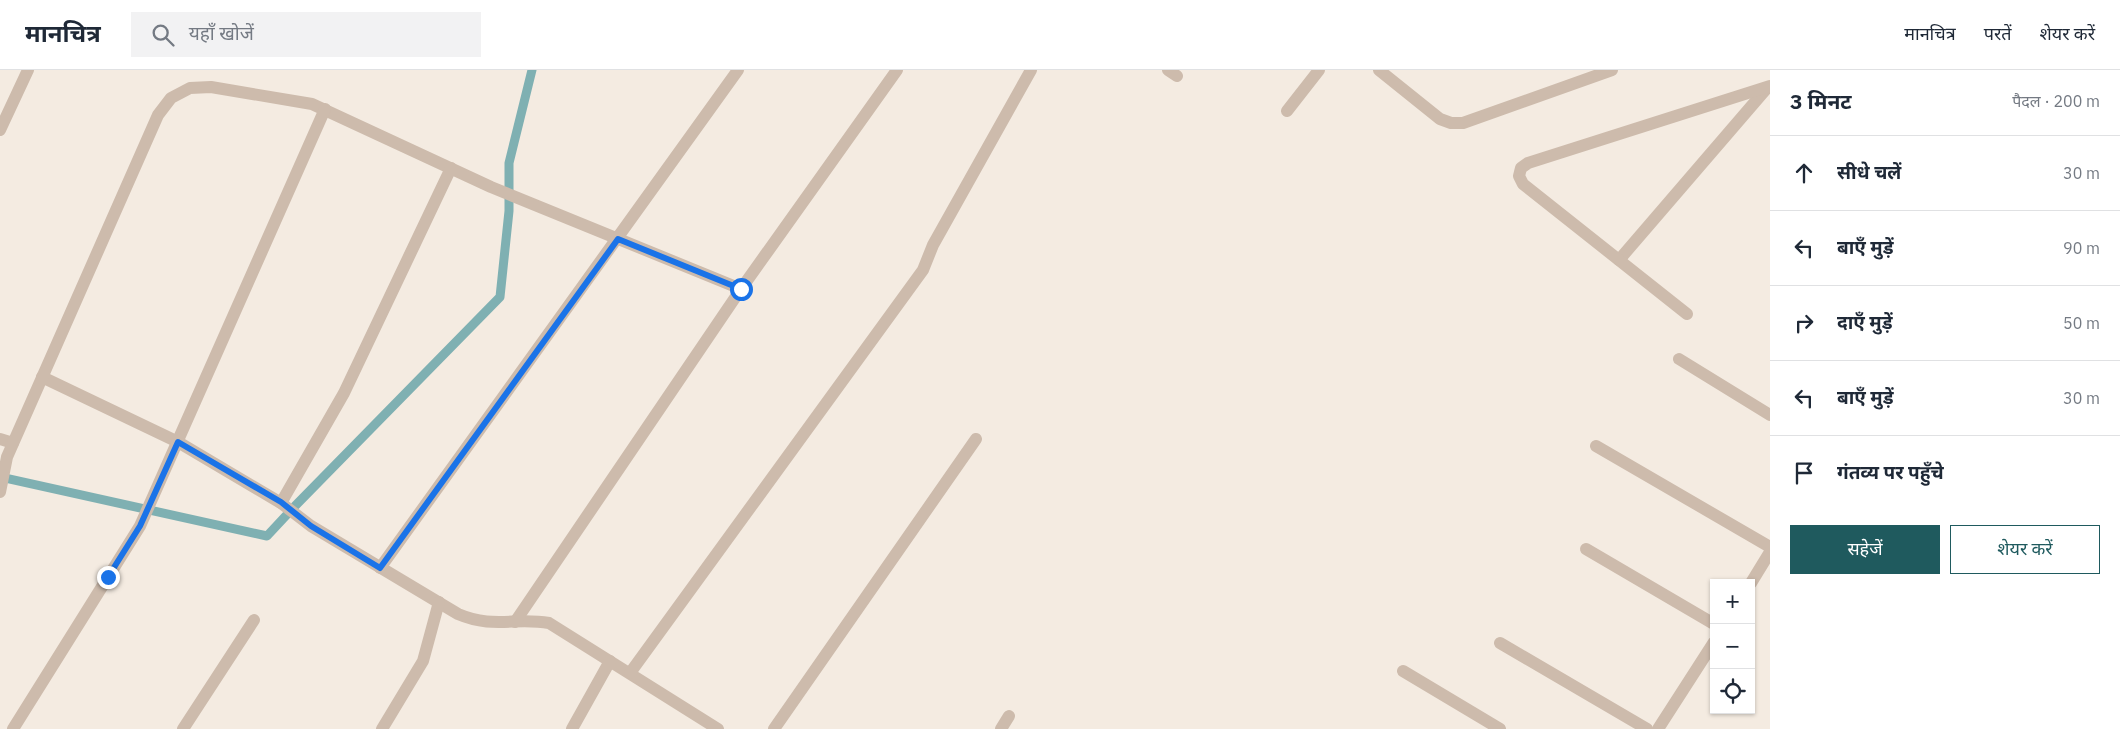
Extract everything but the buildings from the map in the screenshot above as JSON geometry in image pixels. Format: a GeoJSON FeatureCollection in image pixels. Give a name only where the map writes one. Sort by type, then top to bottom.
{"type":"FeatureCollection","features":[{"type":"Feature","properties":{"kind":"street"},"geometry":{"type":"LineString","coordinates":[[0,130],[28,70]]}},
{"type":"Feature","properties":{"kind":"street"},"geometry":{"type":"LineString","coordinates":[[380,568],[738,70]]}},
{"type":"Feature","properties":{"kind":"street"},"geometry":{"type":"LineString","coordinates":[[515,622],[741,289],[897,70]]}},
{"type":"Feature","properties":{"kind":"street"},"geometry":{"type":"LineString","coordinates":[[630,673],[923,270],[934,245],[1032,70]]}},
{"type":"Feature","properties":{"kind":"street"},"geometry":{"type":"LineString","coordinates":[[1287,111],[1319,70]]}},
{"type":"Feature","properties":{"kind":"street"},"geometry":{"type":"LineString","coordinates":[[1379,70],[1440,119],[1451,123],[1463,123],[1612,70]]}},
{"type":"Feature","properties":{"kind":"street"},"geometry":{"type":"LineString","coordinates":[[0,492],[7,457],[158,115],[171,98],[190,88],[211,86],[297,101],[326,109],[491,187],[741,289]]}},
{"type":"Feature","properties":{"kind":"street"},"geometry":{"type":"LineString","coordinates":[[1619,260],[1769,86]]}},
{"type":"Feature","properties":{"kind":"street"},"geometry":{"type":"LineString","coordinates":[[1686,314],[1523,184],[1519,176],[1521,168],[1528,163],[1769,86]]}},
{"type":"Feature","properties":{"kind":"street"},"geometry":{"type":"LineString","coordinates":[[13,729],[140,526],[326,109]]}},
{"type":"Feature","properties":{"kind":"street"},"geometry":{"type":"LineString","coordinates":[[284,504],[344,393],[451,168]]}},
{"type":"Feature","properties":{"kind":"street"},"geometry":{"type":"LineString","coordinates":[[1679,359],[1770,415]]}},
{"type":"Feature","properties":{"kind":"street"},"geometry":{"type":"LineString","coordinates":[[42,377],[178,442],[284,504],[311,526],[380,568],[474,621],[496,623],[538,621],[549,623],[718,729]]}},
{"type":"Feature","properties":{"kind":"street"},"geometry":{"type":"LineString","coordinates":[[0,439],[14,443]]}},
{"type":"Feature","properties":{"kind":"street"},"geometry":{"type":"LineString","coordinates":[[774,729],[976,439]]}},
{"type":"Feature","properties":{"kind":"street"},"geometry":{"type":"LineString","coordinates":[[1596,446],[1770,546]]}},
{"type":"Feature","properties":{"kind":"street"},"geometry":{"type":"LineString","coordinates":[[1586,549],[1710,622]]}},
{"type":"Feature","properties":{"kind":"street"},"geometry":{"type":"LineString","coordinates":[[1753,579],[1770,552]]}},
{"type":"Feature","properties":{"kind":"street"},"geometry":{"type":"LineString","coordinates":[[382,729],[423,661],[439,602]]}},
{"type":"Feature","properties":{"kind":"street"},"geometry":{"type":"LineString","coordinates":[[183,729],[254,620]]}},
{"type":"Feature","properties":{"kind":"street"},"geometry":{"type":"LineString","coordinates":[[1500,643],[1647,729]]}},
{"type":"Feature","properties":{"kind":"street"},"geometry":{"type":"LineString","coordinates":[[1658,729],[1710,648]]}},
{"type":"Feature","properties":{"kind":"street"},"geometry":{"type":"LineString","coordinates":[[572,729],[610,661]]}},
{"type":"Feature","properties":{"kind":"street"},"geometry":{"type":"LineString","coordinates":[[1403,671],[1500,729]]}},
{"type":"Feature","properties":{"kind":"street"},"geometry":{"type":"LineString","coordinates":[[1001,729],[1009,716]]}},
{"type":"Feature","properties":{"kind":"waterway"},"geometry":{"type":"LineString","coordinates":[[0,477],[267,536],[500,297],[509,211],[509,163],[532,70]]}},
{"type":"Feature","properties":{"kind":"route"},"geometry":{"type":"LineString","coordinates":[[108,577],[140,526],[178,442],[281,502],[311,526],[380,568],[618,239],[741,289]]}}]}
